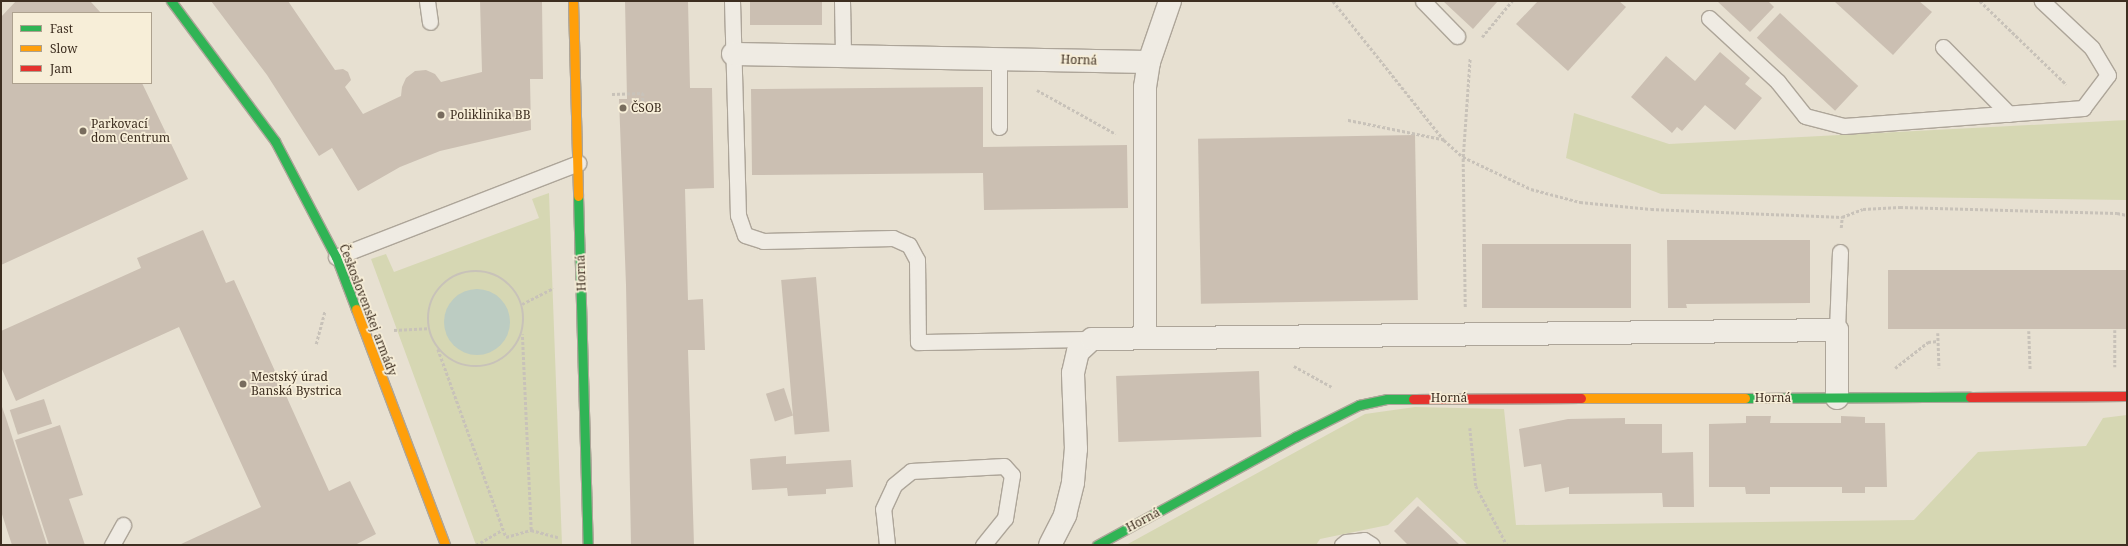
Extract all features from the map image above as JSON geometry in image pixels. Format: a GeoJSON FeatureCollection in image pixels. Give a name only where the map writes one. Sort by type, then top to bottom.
{"type":"FeatureCollection","features":[{"type":"Feature","properties":{"kind":"street","name":"Československej armády"},"geometry":{"type":"LineString","coordinates":[[171,1],[275,141],[336,257],[446,545]]}},
{"type":"Feature","properties":{"kind":"street","name":"Horná"},"geometry":{"type":"LineString","coordinates":[[573,1],[588,545]]}},
{"type":"Feature","properties":{"kind":"street"},"geometry":{"type":"LineString","coordinates":[[1145,337],[1145,87],[1149,62],[1170,1]]}},
{"type":"Feature","properties":{"kind":"street","name":"Horná"},"geometry":{"type":"LineString","coordinates":[[733,54],[1149,62]]}},
{"type":"Feature","properties":{"kind":"street"},"geometry":{"type":"LineString","coordinates":[[1050,545],[1065,515],[1073,482],[1076,449],[1073,373],[1078,352],[1092,339],[1145,337],[1837,330],[1837,398]]}},
{"type":"Feature","properties":{"kind":"street","name":"Horná"},"geometry":{"type":"LineString","coordinates":[[1097,545],[1295,437],[1364,404],[1387,398],[1940,398],[2127,396]]}},
{"type":"Feature","properties":{"kind":"lane"},"geometry":{"type":"LineString","coordinates":[[426,1],[430,22]]}},
{"type":"Feature","properties":{"kind":"lane"},"geometry":{"type":"LineString","coordinates":[[732,1],[738,216],[745,235],[763,241],[893,238],[909,245],[917,260],[918,342],[1092,339]]}},
{"type":"Feature","properties":{"kind":"lane"},"geometry":{"type":"LineString","coordinates":[[842,1],[843,55]]}},
{"type":"Feature","properties":{"kind":"lane"},"geometry":{"type":"LineString","coordinates":[[1423,1],[1457,36]]}},
{"type":"Feature","properties":{"kind":"lane"},"geometry":{"type":"LineString","coordinates":[[1709,18],[1778,82],[1805,116],[1844,126],[2083,108],[2108,75],[2092,48],[2042,1]]}},
{"type":"Feature","properties":{"kind":"lane"},"geometry":{"type":"LineString","coordinates":[[1943,47],[2009,114]]}},
{"type":"Feature","properties":{"kind":"lane"},"geometry":{"type":"LineString","coordinates":[[999,127],[1000,58]]}},
{"type":"Feature","properties":{"kind":"lane"},"geometry":{"type":"LineString","coordinates":[[336,257],[578,163]]}},
{"type":"Feature","properties":{"kind":"lane"},"geometry":{"type":"LineString","coordinates":[[1837,330],[1840,252]]}},
{"type":"Feature","properties":{"kind":"lane"},"geometry":{"type":"LineString","coordinates":[[887,545],[883,509],[894,485],[911,471],[1004,466],[1012,475],[1005,518],[983,545]]}},
{"type":"Feature","properties":{"kind":"lane"},"geometry":{"type":"LineString","coordinates":[[112,545],[123,525]]}},
{"type":"Feature","properties":{"kind":"lane"},"geometry":{"type":"LineString","coordinates":[[1342,545],[1346,542],[1364,540],[1372,545]]}},
{"type":"Feature","properties":{"kind":"path"},"geometry":{"type":"LineString","coordinates":[[1333,1],[1444,140],[1463,156],[1531,189],[1580,202],[1651,209],[1842,218],[1863,209],[1900,207],[2127,214]]}},
{"type":"Feature","properties":{"kind":"path"},"geometry":{"type":"LineString","coordinates":[[1478,42],[1512,1]]}},
{"type":"Feature","properties":{"kind":"path"},"geometry":{"type":"LineString","coordinates":[[1980,1],[2086,104]]}},
{"type":"Feature","properties":{"kind":"path"},"geometry":{"type":"LineString","coordinates":[[1465,334],[1463,156],[1471,52]]}},
{"type":"Feature","properties":{"kind":"path"},"geometry":{"type":"LineString","coordinates":[[1035,89],[1144,149]]}},
{"type":"Feature","properties":{"kind":"path"},"geometry":{"type":"LineString","coordinates":[[612,94],[643,93],[643,101]]}},
{"type":"Feature","properties":{"kind":"path"},"geometry":{"type":"LineString","coordinates":[[1346,120],[1444,140]]}},
{"type":"Feature","properties":{"kind":"path"},"geometry":{"type":"LineString","coordinates":[[531,530],[522,334],[524,318],[522,304],[514,289],[502,278],[488,272],[472,271],[456,275],[443,284],[436,292],[428,311],[428,328],[438,350],[502,530],[506,537],[531,530],[560,537]]}},
{"type":"Feature","properties":{"kind":"path"},"geometry":{"type":"LineString","coordinates":[[522,304],[559,285]]}},
{"type":"Feature","properties":{"kind":"path"},"geometry":{"type":"LineString","coordinates":[[316,344],[327,304]]}},
{"type":"Feature","properties":{"kind":"path"},"geometry":{"type":"LineString","coordinates":[[389,331],[428,328]]}},
{"type":"Feature","properties":{"kind":"path"},"geometry":{"type":"LineString","coordinates":[[2115,330],[2116,396]]}},
{"type":"Feature","properties":{"kind":"path"},"geometry":{"type":"LineString","coordinates":[[2029,331],[2030,397]]}},
{"type":"Feature","properties":{"kind":"path"},"geometry":{"type":"LineString","coordinates":[[1938,332],[1940,398]]}},
{"type":"Feature","properties":{"kind":"path"},"geometry":{"type":"LineString","coordinates":[[438,350],[449,360],[477,368],[492,365],[505,358],[515,347],[522,334]]}},
{"type":"Feature","properties":{"kind":"path"},"geometry":{"type":"LineString","coordinates":[[1866,398],[1874,385],[1928,342],[1938,341]]}},
{"type":"Feature","properties":{"kind":"path"},"geometry":{"type":"LineString","coordinates":[[1289,363],[1364,404]]}},
{"type":"Feature","properties":{"kind":"path"},"geometry":{"type":"LineString","coordinates":[[1466,398],[1476,486],[1507,545]]}},
{"type":"Feature","properties":{"kind":"path"},"geometry":{"type":"LineString","coordinates":[[476,545],[502,530]]}},
{"type":"Feature","properties":{"kind":"green space"},"geometry":{"type":"Polygon","coordinates":[[[1574,113],[1669,144],[2127,120],[2127,200],[1661,194],[1566,158],[1574,113]]]}},
{"type":"Feature","properties":{"kind":"green space"},"geometry":{"type":"Polygon","coordinates":[[[549,193],[562,545],[476,545],[371,259],[386,254],[394,272],[539,218],[532,199],[549,193]]]}},
{"type":"Feature","properties":{"kind":"green space"},"geometry":{"type":"Polygon","coordinates":[[[1415,407],[1504,409],[1516,525],[1914,520],[1978,452],[2086,446],[2103,418],[2127,415],[2127,545],[1468,545],[1417,497],[1388,525],[1320,539],[1316,545],[1126,545],[1365,414],[1415,407]]]}},
{"type":"Feature","properties":{"kind":"shaded area"},"geometry":{"type":"Polygon","coordinates":[[[471,289],[483,289],[495,294],[505,304],[510,316],[508,335],[495,350],[483,355],[471,355],[459,350],[449,340],[444,328],[444,316],[449,304],[459,294],[471,289]]]}},
{"type":"Feature","properties":{"kind":"building","name":"Parkovací dom Centrum"},"geometry":{"type":"Polygon","coordinates":[[[16,1],[91,2],[100,12],[12,12],[12,84],[142,84],[188,179],[1,265],[1,17],[16,1]]]}},
{"type":"Feature","properties":{"kind":"building"},"geometry":{"type":"Polygon","coordinates":[[[211,1],[288,1],[335,70],[343,69],[348,72],[351,80],[345,87],[363,114],[401,96],[402,87],[406,78],[415,71],[426,70],[435,74],[441,82],[482,72],[480,1],[542,1],[543,79],[530,79],[531,130],[440,151],[400,167],[358,191],[332,148],[319,156],[267,75],[211,1]]]}},
{"type":"Feature","properties":{"kind":"building"},"geometry":{"type":"Polygon","coordinates":[[[625,1],[688,1],[690,88],[712,88],[714,188],[685,189],[688,300],[703,299],[705,350],[688,350],[694,545],[631,545],[626,285],[619,99],[627,99],[625,1]]]}},
{"type":"Feature","properties":{"kind":"building"},"geometry":{"type":"Polygon","coordinates":[[[750,1],[822,1],[822,25],[750,25],[750,1]]]}},
{"type":"Feature","properties":{"kind":"building"},"geometry":{"type":"Polygon","coordinates":[[[1443,1],[1498,1],[1473,29],[1443,1]]]}},
{"type":"Feature","properties":{"kind":"building"},"geometry":{"type":"Polygon","coordinates":[[[1538,1],[1619,1],[1626,7],[1568,71],[1516,24],[1538,1]]]}},
{"type":"Feature","properties":{"kind":"building"},"geometry":{"type":"Polygon","coordinates":[[[1717,1],[1768,1],[1774,7],[1750,32],[1717,1]]]}},
{"type":"Feature","properties":{"kind":"building"},"geometry":{"type":"Polygon","coordinates":[[[1834,1],[1919,1],[1932,12],[1893,55],[1834,1]]]}},
{"type":"Feature","properties":{"kind":"building"},"geometry":{"type":"Polygon","coordinates":[[[1780,13],[1858,86],[1835,111],[1757,38],[1780,13]]]}},
{"type":"Feature","properties":{"kind":"building"},"geometry":{"type":"Polygon","coordinates":[[[1720,52],[1750,78],[1745,84],[1762,98],[1735,130],[1705,105],[1682,131],[1677,127],[1672,133],[1631,97],[1666,56],[1695,81],[1720,52]]]}},
{"type":"Feature","properties":{"kind":"building"},"geometry":{"type":"Polygon","coordinates":[[[983,87],[983,147],[1127,145],[1128,208],[984,210],[983,173],[752,175],[751,89],[983,87]]]}},
{"type":"Feature","properties":{"kind":"building"},"geometry":{"type":"Polygon","coordinates":[[[1415,135],[1418,300],[1201,304],[1198,139],[1415,135]]]}},
{"type":"Feature","properties":{"kind":"building","name":"Mestský úrad Banská Bystrica"},"geometry":{"type":"Polygon","coordinates":[[[203,230],[226,283],[234,280],[329,491],[350,481],[376,534],[355,545],[179,545],[261,507],[179,327],[16,401],[1,367],[1,331],[141,268],[137,258],[203,230]]]}},
{"type":"Feature","properties":{"kind":"building"},"geometry":{"type":"Polygon","coordinates":[[[1667,240],[1810,240],[1810,303],[1686,304],[1687,308],[1668,308],[1667,240]]]}},
{"type":"Feature","properties":{"kind":"building"},"geometry":{"type":"Polygon","coordinates":[[[1482,244],[1631,244],[1631,308],[1482,308],[1482,244]]]}},
{"type":"Feature","properties":{"kind":"building"},"geometry":{"type":"Polygon","coordinates":[[[1888,270],[2127,270],[2127,329],[1888,329],[1888,270]]]}},
{"type":"Feature","properties":{"kind":"building"},"geometry":{"type":"Polygon","coordinates":[[[816,277],[830,431],[795,434],[781,280],[816,277]]]}},
{"type":"Feature","properties":{"kind":"building"},"geometry":{"type":"Polygon","coordinates":[[[1259,371],[1261,437],[1118,442],[1116,376],[1259,371]]]}},
{"type":"Feature","properties":{"kind":"building"},"geometry":{"type":"Polygon","coordinates":[[[784,388],[793,416],[775,421],[766,394],[784,388]]]}},
{"type":"Feature","properties":{"kind":"building"},"geometry":{"type":"Polygon","coordinates":[[[44,399],[52,424],[18,435],[10,410],[44,399]]]}},
{"type":"Feature","properties":{"kind":"building"},"geometry":{"type":"Polygon","coordinates":[[[1,404],[47,545],[12,545],[7,530],[1,511],[1,404]]]}},
{"type":"Feature","properties":{"kind":"building"},"geometry":{"type":"Polygon","coordinates":[[[1746,416],[1771,416],[1770,423],[1841,423],[1841,416],[1865,417],[1865,423],[1885,423],[1887,487],[1865,487],[1865,493],[1842,493],[1842,487],[1770,487],[1770,494],[1746,494],[1745,487],[1709,487],[1709,424],[1746,423],[1746,416]]]}},
{"type":"Feature","properties":{"kind":"building"},"geometry":{"type":"Polygon","coordinates":[[[1625,418],[1625,424],[1662,424],[1662,453],[1693,452],[1694,507],[1663,507],[1662,493],[1569,494],[1569,487],[1545,492],[1541,464],[1524,467],[1519,429],[1568,419],[1625,418]]]}},
{"type":"Feature","properties":{"kind":"building"},"geometry":{"type":"Polygon","coordinates":[[[60,425],[83,495],[69,499],[85,545],[49,545],[15,440],[60,425]]]}},
{"type":"Feature","properties":{"kind":"building"},"geometry":{"type":"Polygon","coordinates":[[[786,456],[786,464],[851,460],[853,487],[826,489],[826,494],[788,496],[787,488],[752,490],[750,459],[786,456]]]}},
{"type":"Feature","properties":{"kind":"building"},"geometry":{"type":"Polygon","coordinates":[[[1418,506],[1460,545],[1408,545],[1394,531],[1418,506]]]}},
{"type":"Feature","properties":{"kind":"traffic: fast"},"geometry":{"type":"LineString","coordinates":[[171,1],[275,141],[336,257],[356,309]]}},
{"type":"Feature","properties":{"kind":"traffic: fast"},"geometry":{"type":"LineString","coordinates":[[578,196],[588,545]]}},
{"type":"Feature","properties":{"kind":"traffic: fast"},"geometry":{"type":"LineString","coordinates":[[1745,398],[1970,397]]}},
{"type":"Feature","properties":{"kind":"traffic: fast"},"geometry":{"type":"LineString","coordinates":[[1097,545],[1295,437],[1359,405],[1387,399],[1413,399]]}},
{"type":"Feature","properties":{"kind":"traffic: slow"},"geometry":{"type":"LineString","coordinates":[[573,1],[578,196]]}},
{"type":"Feature","properties":{"kind":"traffic: slow"},"geometry":{"type":"LineString","coordinates":[[356,309],[445,545]]}},
{"type":"Feature","properties":{"kind":"traffic: slow"},"geometry":{"type":"LineString","coordinates":[[1581,398],[1745,398]]}},
{"type":"Feature","properties":{"kind":"traffic: jam"},"geometry":{"type":"LineString","coordinates":[[1970,397],[2127,396]]}},
{"type":"Feature","properties":{"kind":"traffic: jam"},"geometry":{"type":"LineString","coordinates":[[1413,399],[1581,398]]}},
{"type":"Feature","properties":{"kind":"place","name":"ČSOB"},"geometry":{"type":"Point","coordinates":[623,108]}},
{"type":"Feature","properties":{"kind":"place","name":"Poliklinika BB"},"geometry":{"type":"Point","coordinates":[441,115]}},
{"type":"Feature","properties":{"kind":"place","name":"Parkovací dom Centrum"},"geometry":{"type":"Point","coordinates":[83,131]}},
{"type":"Feature","properties":{"kind":"place","name":"Mestský úrad Banská Bystrica"},"geometry":{"type":"Point","coordinates":[243,384]}}]}
